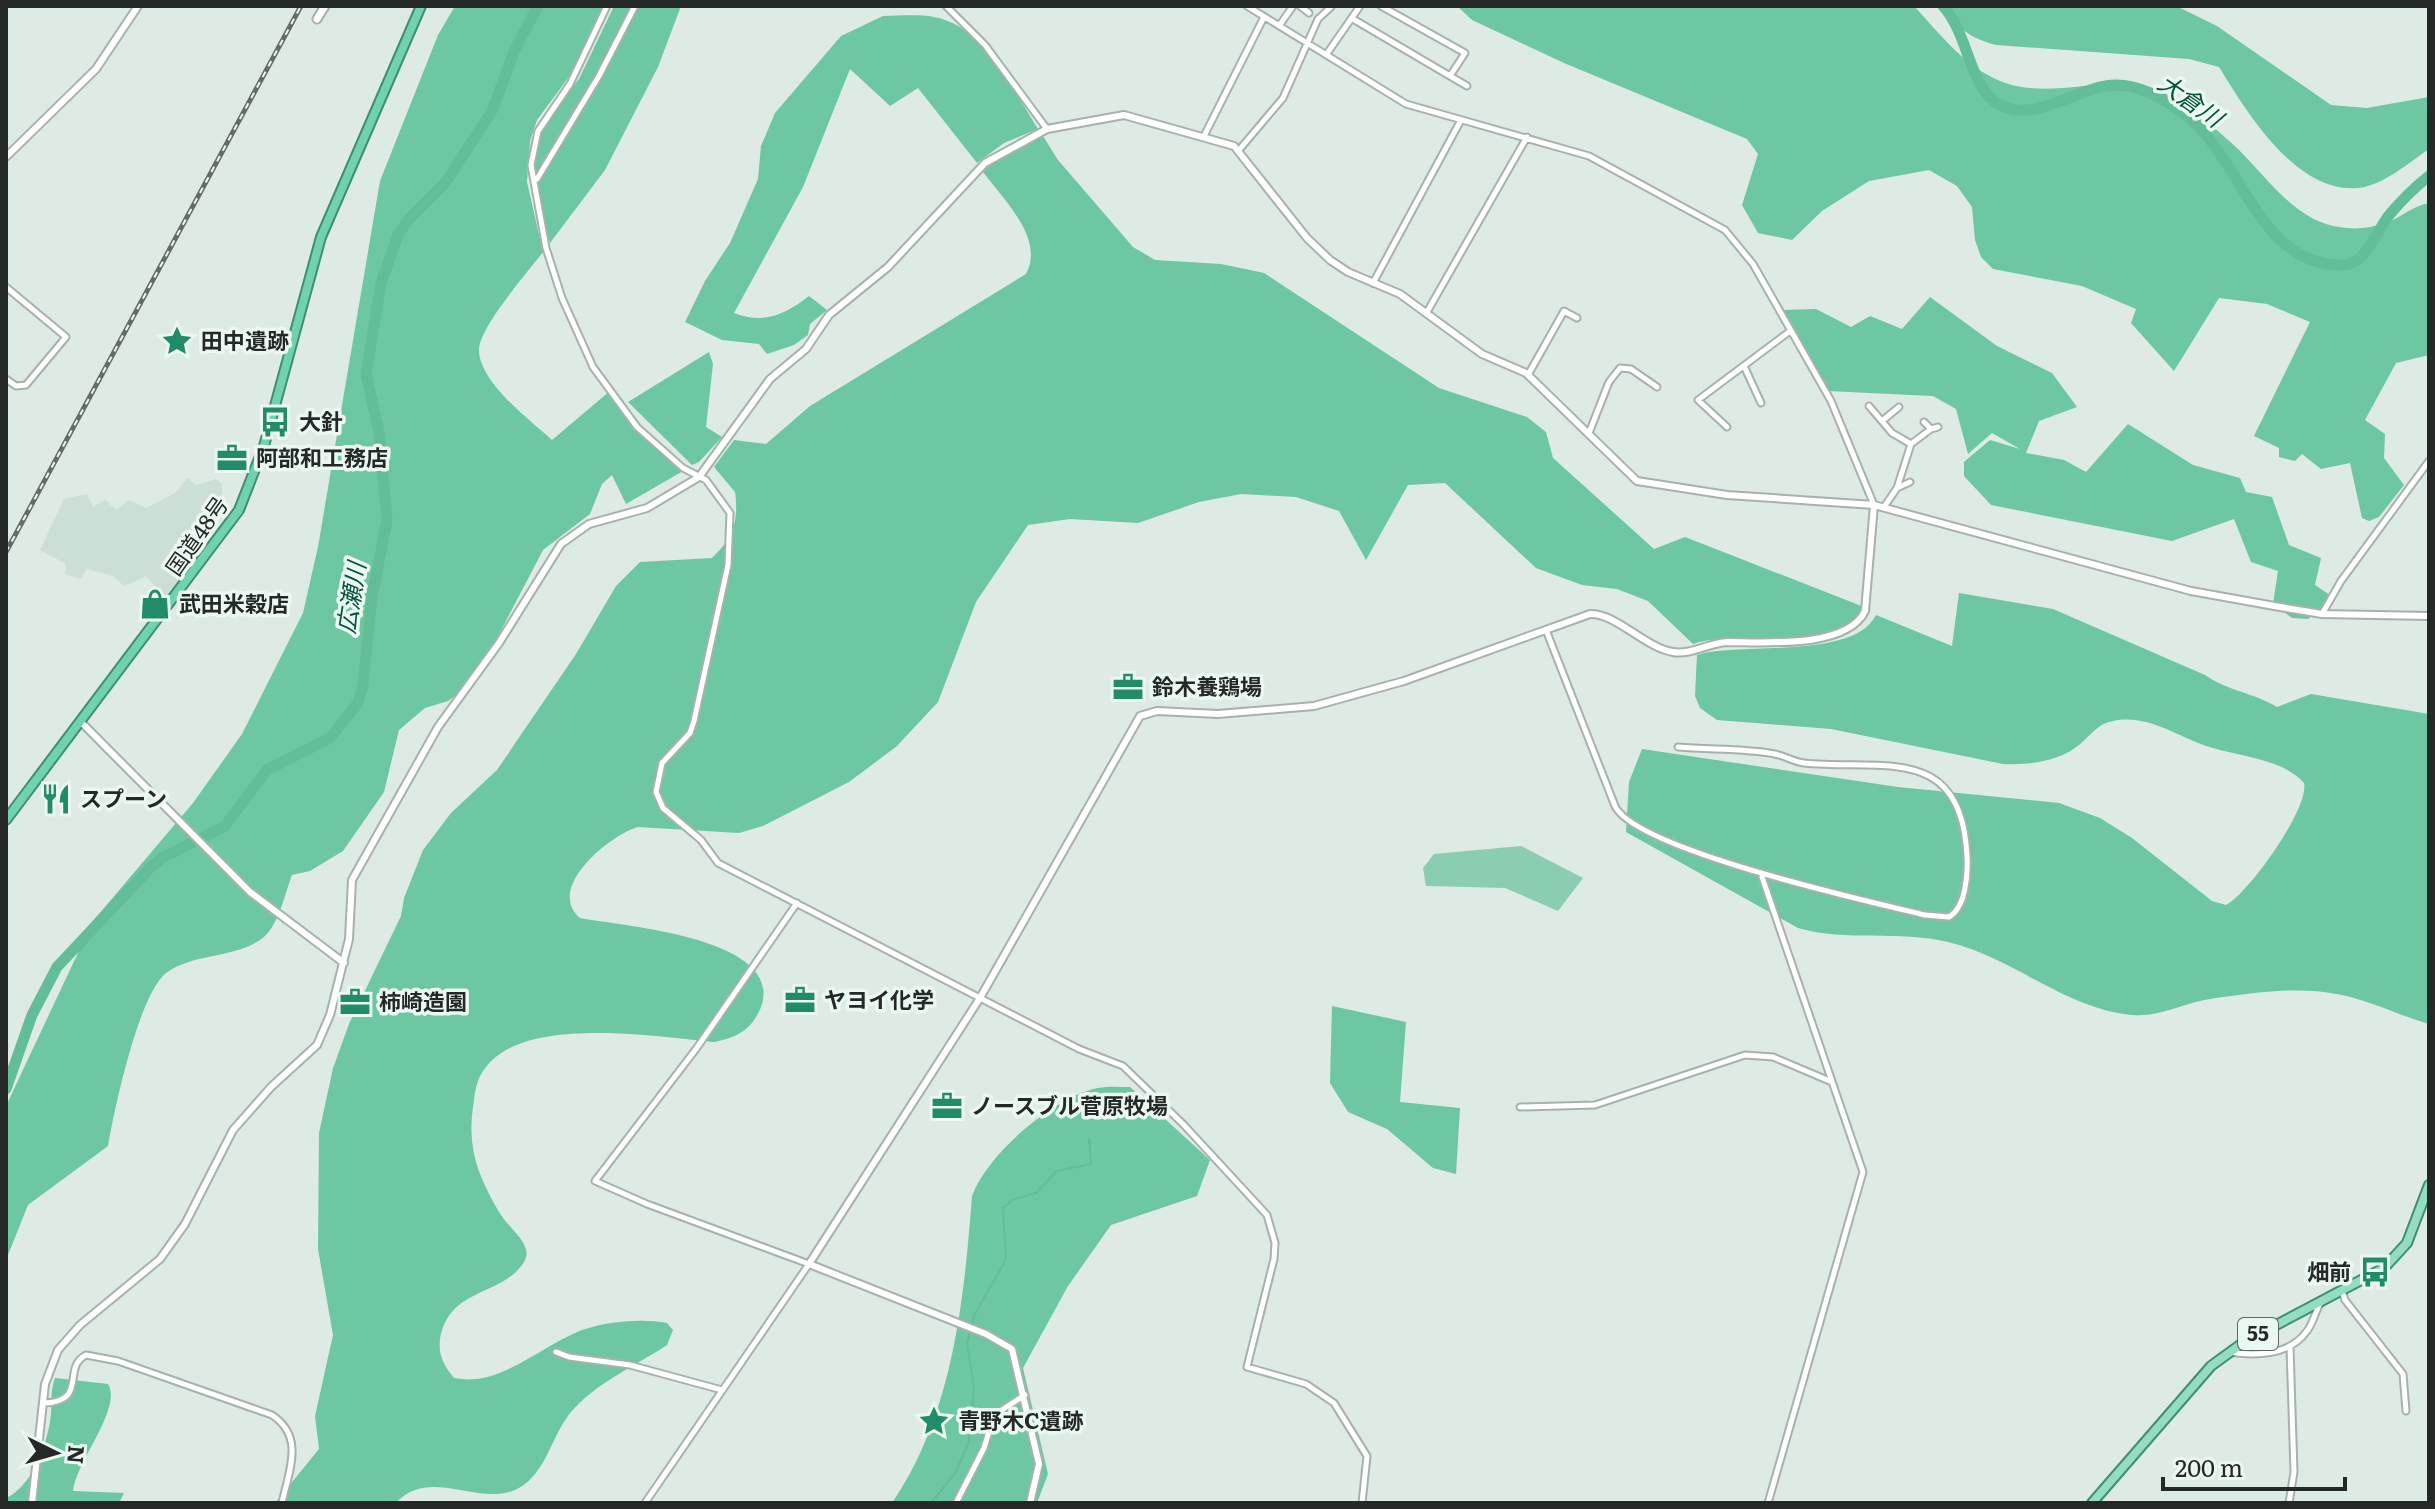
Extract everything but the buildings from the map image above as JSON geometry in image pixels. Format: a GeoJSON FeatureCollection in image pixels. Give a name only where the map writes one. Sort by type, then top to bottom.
{"type":"FeatureCollection","features":[{"type":"Feature","properties":{"kind":"highway","name":"国道48号"},"geometry":{"type":"LineString","coordinates":[[6,820],[222,536],[249,489],[321,237],[421,6]]}},
{"type":"Feature","properties":{"kind":"main road"},"geometry":{"type":"LineString","coordinates":[[317,19],[325,6]]}},
{"type":"Feature","properties":{"kind":"main road","name":"55"},"geometry":{"type":"LineString","coordinates":[[2092,1503],[2185,1394],[2229,1352],[2384,1268],[2403,1248],[2429,1185]]}},
{"type":"Feature","properties":{"kind":"street"},"geometry":{"type":"LineString","coordinates":[[6,157],[107,57],[138,6]]}},
{"type":"Feature","properties":{"kind":"street"},"geometry":{"type":"LineString","coordinates":[[607,6],[570,84],[538,131],[531,156],[537,180],[537,212],[562,298],[593,367],[637,427],[719,495],[730,513],[728,565],[694,721],[690,733],[662,763],[656,783],[658,799],[701,840],[718,863],[1079,1049],[1123,1066],[1184,1125],[1267,1215],[1275,1243],[1274,1259],[1247,1367],[1306,1384],[1334,1403],[1367,1456],[1362,1503]]}},
{"type":"Feature","properties":{"kind":"street"},"geometry":{"type":"LineString","coordinates":[[537,180],[599,76],[635,6]]}},
{"type":"Feature","properties":{"kind":"street"},"geometry":{"type":"LineString","coordinates":[[946,6],[985,45],[1047,129]]}},
{"type":"Feature","properties":{"kind":"street"},"geometry":{"type":"LineString","coordinates":[[645,1503],[809,1264],[980,998],[1140,716],[1157,711],[1218,714],[1314,706],[1404,681],[1597,614],[1635,636],[1680,652],[1726,642],[1764,645],[1843,632],[1855,625],[1865,611],[1874,505],[1831,401],[1753,264],[1725,230],[1589,156],[1406,104],[1247,6]]}},
{"type":"Feature","properties":{"kind":"street"},"geometry":{"type":"LineString","coordinates":[[1279,26],[1293,6]]}},
{"type":"Feature","properties":{"kind":"street"},"geometry":{"type":"LineString","coordinates":[[1300,6],[1309,13]]}},
{"type":"Feature","properties":{"kind":"street"},"geometry":{"type":"LineString","coordinates":[[1326,55],[1360,6]]}},
{"type":"Feature","properties":{"kind":"street"},"geometry":{"type":"LineString","coordinates":[[1381,6],[1465,53],[1450,76]]}},
{"type":"Feature","properties":{"kind":"street"},"geometry":{"type":"LineString","coordinates":[[1239,150],[1283,98],[1318,19],[1331,7]]}},
{"type":"Feature","properties":{"kind":"street"},"geometry":{"type":"LineString","coordinates":[[1204,136],[1264,17]]}},
{"type":"Feature","properties":{"kind":"street"},"geometry":{"type":"LineString","coordinates":[[1353,19],[1467,86]]}},
{"type":"Feature","properties":{"kind":"street"},"geometry":{"type":"LineString","coordinates":[[32,1503],[49,1367],[58,1350],[80,1325],[160,1259],[185,1224],[233,1130],[271,1087],[317,1045],[330,1015],[344,963],[352,880],[438,727],[499,643],[561,544],[589,524],[647,508],[699,477],[770,379],[806,349],[829,315],[888,267],[985,163],[1047,129],[1124,115],[1204,136],[1239,150],[1307,238],[1348,272],[1400,294],[1482,354],[1528,375],[1627,473],[1646,484],[1784,501],[1847,500],[1884,507],[2191,591],[2322,614],[2429,616]]}},
{"type":"Feature","properties":{"kind":"street"},"geometry":{"type":"LineString","coordinates":[[1373,283],[1461,120]]}},
{"type":"Feature","properties":{"kind":"street"},"geometry":{"type":"LineString","coordinates":[[1427,312],[1527,137]]}},
{"type":"Feature","properties":{"kind":"street"},"geometry":{"type":"LineString","coordinates":[[6,287],[66,337],[26,385],[16,386],[6,379]]}},
{"type":"Feature","properties":{"kind":"street"},"geometry":{"type":"LineString","coordinates":[[1528,375],[1564,311],[1577,318]]}},
{"type":"Feature","properties":{"kind":"street"},"geometry":{"type":"LineString","coordinates":[[1727,427],[1698,400],[1790,331]]}},
{"type":"Feature","properties":{"kind":"street"},"geometry":{"type":"LineString","coordinates":[[1744,366],[1761,403]]}},
{"type":"Feature","properties":{"kind":"street"},"geometry":{"type":"LineString","coordinates":[[1589,433],[1609,382],[1620,368],[1631,369],[1657,387]]}},
{"type":"Feature","properties":{"kind":"street"},"geometry":{"type":"LineString","coordinates":[[1869,406],[1892,433],[1911,444]]}},
{"type":"Feature","properties":{"kind":"street"},"geometry":{"type":"LineString","coordinates":[[1882,421],[1899,407]]}},
{"type":"Feature","properties":{"kind":"street"},"geometry":{"type":"LineString","coordinates":[[1884,507],[1897,488],[1911,444],[1935,428],[1924,422]]}},
{"type":"Feature","properties":{"kind":"street"},"geometry":{"type":"LineString","coordinates":[[2322,614],[2341,581],[2429,461]]}},
{"type":"Feature","properties":{"kind":"street"},"geometry":{"type":"LineString","coordinates":[[1897,488],[1910,482]]}},
{"type":"Feature","properties":{"kind":"street"},"geometry":{"type":"LineString","coordinates":[[1546,630],[1618,812],[1669,840],[1761,876],[1925,915],[1949,917],[1958,909],[1967,857],[1955,803],[1938,783],[1916,768],[1892,764],[1801,763],[1776,754],[1678,747]]}},
{"type":"Feature","properties":{"kind":"street"},"geometry":{"type":"LineString","coordinates":[[80,721],[247,888],[292,927],[344,963]]}},
{"type":"Feature","properties":{"kind":"street"},"geometry":{"type":"LineString","coordinates":[[1761,876],[1863,1172],[1768,1503]]}},
{"type":"Feature","properties":{"kind":"street"},"geometry":{"type":"LineString","coordinates":[[797,903],[696,1049],[595,1181],[1006,1344],[1016,1354],[1039,1464],[1030,1503]]}},
{"type":"Feature","properties":{"kind":"street"},"geometry":{"type":"LineString","coordinates":[[1520,1107],[1595,1105],[1745,1055],[1773,1057],[1833,1082]]}},
{"type":"Feature","properties":{"kind":"street"},"geometry":{"type":"LineString","coordinates":[[2342,1291],[2345,1300],[2403,1374],[2406,1411]]}},
{"type":"Feature","properties":{"kind":"street"},"geometry":{"type":"LineString","coordinates":[[2229,1352],[2257,1355],[2290,1347],[2308,1330],[2322,1301]]}},
{"type":"Feature","properties":{"kind":"street"},"geometry":{"type":"LineString","coordinates":[[2289,1503],[2294,1459],[2290,1347]]}},
{"type":"Feature","properties":{"kind":"street"},"geometry":{"type":"LineString","coordinates":[[556,1352],[630,1365],[722,1390]]}},
{"type":"Feature","properties":{"kind":"street"},"geometry":{"type":"LineString","coordinates":[[43,1403],[59,1402],[69,1394],[76,1363],[86,1355],[118,1361],[272,1415],[284,1423],[293,1440],[282,1503]]}},
{"type":"Feature","properties":{"kind":"street"},"geometry":{"type":"LineString","coordinates":[[956,1503],[979,1459],[994,1415],[1025,1395]]}},
{"type":"Feature","properties":{"kind":"shaded area"},"geometry":{"type":"Polygon","coordinates":[[[188,478],[196,485],[217,479],[222,485],[222,511],[187,541],[199,558],[167,599],[146,576],[124,586],[113,576],[87,569],[80,579],[65,574],[66,564],[40,550],[64,499],[87,494],[93,507],[105,500],[117,510],[128,500],[146,508],[175,493],[188,478]]]}},
{"type":"Feature","properties":{"kind":"green space"},"geometry":{"type":"Polygon","coordinates":[[[455,6],[608,6],[580,62],[537,120],[530,141],[527,182],[543,252],[495,314],[479,350],[481,362],[496,387],[552,440],[610,391],[656,449],[683,471],[626,504],[612,475],[602,484],[590,514],[543,550],[474,682],[448,701],[425,708],[399,730],[384,792],[343,851],[310,871],[292,875],[278,916],[264,937],[241,949],[177,966],[166,973],[156,985],[137,1027],[108,1146],[28,1205],[6,1260],[6,1106],[93,921],[193,803],[242,734],[303,613],[318,547],[380,181],[438,35],[455,6]]]}},
{"type":"Feature","properties":{"kind":"green space"},"geometry":{"type":"Polygon","coordinates":[[[614,6],[681,6],[658,67],[605,170],[550,243],[533,177],[534,150],[549,115],[579,79],[614,6]]]}},
{"type":"Feature","properties":{"kind":"green space"},"geometry":{"type":"Polygon","coordinates":[[[1457,6],[1914,6],[1964,58],[2000,81],[2043,89],[2131,84],[2152,88],[2172,97],[2239,150],[2290,203],[2326,224],[2348,228],[2371,227],[2429,203],[2429,355],[2396,363],[2365,420],[2385,434],[2384,458],[2404,485],[2379,517],[2369,521],[2362,518],[2350,463],[2321,469],[2302,454],[2295,461],[2279,457],[2279,448],[2254,436],[2310,322],[2267,304],[2219,298],[2174,371],[2131,323],[2136,309],[2082,286],[1993,269],[1981,257],[1975,240],[1972,207],[1957,186],[1929,170],[1869,181],[1822,211],[1792,240],[1758,233],[1742,205],[1758,154],[1747,139],[1564,63],[1472,20],[1457,6]]]}},
{"type":"Feature","properties":{"kind":"green space"},"geometry":{"type":"Polygon","coordinates":[[[1946,6],[2176,6],[2217,26],[2331,105],[2367,108],[2429,97],[2429,149],[2377,183],[2358,188],[2335,186],[2314,178],[2275,146],[2219,67],[2189,59],[1996,45],[1966,32],[1946,6]]]}},
{"type":"Feature","properties":{"kind":"green space"},"geometry":{"type":"Polygon","coordinates":[[[883,16],[934,17],[968,33],[996,62],[1038,129],[1004,143],[977,163],[918,88],[890,106],[850,69],[803,187],[734,313],[755,318],[774,316],[809,296],[827,310],[810,324],[808,335],[794,345],[767,354],[759,344],[722,340],[685,322],[705,281],[730,243],[758,179],[761,146],[775,113],[841,36],[883,16]]]}},
{"type":"Feature","properties":{"kind":"green space"},"geometry":{"type":"Polygon","coordinates":[[[1043,136],[1058,160],[1133,247],[1155,260],[1221,264],[1264,273],[1439,388],[1527,417],[1546,432],[1553,458],[1654,549],[1685,537],[1864,607],[1858,618],[1840,632],[1822,636],[1710,640],[1693,644],[1648,601],[1617,589],[1582,585],[1536,568],[1445,483],[1408,485],[1366,560],[1339,511],[1296,497],[1241,494],[1199,502],[1138,523],[1070,519],[1028,525],[976,602],[938,702],[897,746],[849,782],[763,826],[739,833],[638,827],[598,852],[575,879],[570,893],[571,906],[580,918],[695,939],[725,950],[749,965],[762,983],[761,1007],[753,1022],[736,1035],[714,1042],[593,1033],[530,1040],[505,1051],[480,1076],[472,1122],[476,1163],[493,1202],[523,1243],[527,1254],[516,1272],[454,1310],[445,1323],[440,1340],[441,1355],[447,1369],[454,1378],[486,1377],[516,1365],[575,1333],[620,1322],[667,1323],[673,1330],[667,1345],[581,1402],[564,1422],[536,1473],[519,1488],[488,1494],[440,1487],[424,1488],[409,1492],[396,1503],[275,1503],[319,1449],[315,1416],[333,1335],[318,1249],[319,1133],[333,1068],[349,1024],[401,916],[404,898],[423,850],[451,813],[497,770],[576,654],[616,586],[640,562],[712,558],[725,543],[735,520],[735,492],[714,467],[734,440],[766,444],[810,406],[1026,274],[1030,247],[1026,234],[1011,207],[983,172],[1007,149],[1043,136]]]}},
{"type":"Feature","properties":{"kind":"green space"},"geometry":{"type":"Polygon","coordinates":[[[1930,297],[1997,346],[2052,373],[2077,407],[2039,421],[2026,453],[2064,460],[2086,472],[2128,424],[2193,465],[2240,478],[2246,492],[2272,497],[2289,545],[2321,558],[2315,585],[2330,595],[2321,609],[2308,619],[2292,618],[2273,604],[2278,571],[2251,562],[2234,519],[2172,541],[1991,505],[1964,476],[1964,462],[1990,440],[2020,449],[1992,433],[1968,454],[1956,409],[1933,396],[1828,391],[1782,310],[1816,309],[1851,327],[1870,316],[1902,329],[1930,297]]]}},
{"type":"Feature","properties":{"kind":"green space"},"geometry":{"type":"Polygon","coordinates":[[[709,352],[713,364],[706,427],[722,437],[699,462],[692,465],[628,402],[709,352]]]}},
{"type":"Feature","properties":{"kind":"green space"},"geometry":{"type":"Polygon","coordinates":[[[1959,593],[2053,609],[2277,707],[2311,694],[2429,714],[2429,1024],[2349,997],[2290,990],[2210,999],[2143,1015],[2108,1011],[2062,994],[1972,949],[1948,942],[1835,934],[1798,928],[1626,832],[1629,782],[1642,749],[1898,787],[2059,803],[2100,818],[2132,838],[2212,901],[2226,905],[2236,897],[2276,848],[2303,795],[2304,783],[2274,764],[2213,748],[2152,724],[2126,719],[2107,722],[2071,751],[2053,759],[2003,764],[1831,729],[1717,720],[1700,708],[1695,696],[1697,655],[1821,644],[1864,629],[1876,615],[1952,646],[1959,593]]]}},
{"type":"Feature","properties":{"kind":"green space"},"geometry":{"type":"Polygon","coordinates":[[[1521,846],[1583,878],[1558,911],[1505,888],[1426,886],[1423,868],[1434,854],[1521,846]]]}},
{"type":"Feature","properties":{"kind":"green space"},"geometry":{"type":"Polygon","coordinates":[[[1332,1006],[1406,1022],[1400,1102],[1460,1108],[1456,1174],[1433,1168],[1387,1129],[1348,1112],[1330,1083],[1332,1006]]]}},
{"type":"Feature","properties":{"kind":"green space"},"geometry":{"type":"Polygon","coordinates":[[[1130,1087],[1210,1160],[1197,1196],[1111,1225],[1068,1286],[1023,1368],[1048,1474],[1037,1503],[892,1503],[913,1469],[942,1394],[959,1315],[972,1196],[980,1180],[1007,1145],[1062,1102],[1098,1088],[1130,1087]]]}},
{"type":"Feature","properties":{"kind":"green space"},"geometry":{"type":"Polygon","coordinates":[[[55,1378],[108,1384],[111,1394],[109,1406],[73,1491],[124,1493],[119,1503],[6,1503],[6,1498],[30,1476],[41,1455],[50,1422],[55,1378]]]}},
{"type":"Feature","properties":{"kind":"waterway","name":"広瀬川"},"geometry":{"type":"LineString","coordinates":[[6,1089],[32,1015],[57,967],[150,868],[162,858],[225,826],[267,770],[330,738],[358,703],[363,685],[372,597],[387,520],[379,432],[366,374],[381,283],[398,235],[408,220],[446,182],[493,109],[515,49],[538,6]]}},
{"type":"Feature","properties":{"kind":"waterway","name":"大倉川"},"geometry":{"type":"LineString","coordinates":[[1943,6],[1958,29],[1979,81],[1994,101],[2008,108],[2023,110],[2116,85],[2154,95],[2187,116],[2206,135],[2271,230],[2291,248],[2314,261],[2342,265],[2358,259],[2390,214],[2429,176]]}},
{"type":"Feature","properties":{"kind":"waterway"},"geometry":{"type":"LineString","coordinates":[[931,1503],[956,1472],[969,1441],[974,1387],[967,1344],[974,1316],[1006,1259],[1003,1208],[1012,1200],[1036,1193],[1057,1171],[1091,1164],[1089,1138]]}},
{"type":"Feature","properties":{"kind":"railway"},"geometry":{"type":"LineString","coordinates":[[6,552],[301,6]]}},
{"type":"Feature","properties":{"kind":"place","name":"田中遺跡"},"geometry":{"type":"Point","coordinates":[177,341]}},
{"type":"Feature","properties":{"kind":"place","name":"大針"},"geometry":{"type":"Point","coordinates":[275,422]}},
{"type":"Feature","properties":{"kind":"place","name":"阿部和工務店"},"geometry":{"type":"Point","coordinates":[232,458]}},
{"type":"Feature","properties":{"kind":"place","name":"武田米穀店"},"geometry":{"type":"Point","coordinates":[155,604]}},
{"type":"Feature","properties":{"kind":"place","name":"鈴木養鶏場"},"geometry":{"type":"Point","coordinates":[1128,687]}},
{"type":"Feature","properties":{"kind":"place","name":"スプーン"},"geometry":{"type":"Point","coordinates":[56,799]}},
{"type":"Feature","properties":{"kind":"place","name":"ヤヨイ化学"},"geometry":{"type":"Point","coordinates":[800,1000]}},
{"type":"Feature","properties":{"kind":"place","name":"柿崎造園"},"geometry":{"type":"Point","coordinates":[355,1002]}},
{"type":"Feature","properties":{"kind":"place","name":"ノースブル菅原牧場"},"geometry":{"type":"Point","coordinates":[947,1106]}},
{"type":"Feature","properties":{"kind":"place","name":"畑前"},"geometry":{"type":"Point","coordinates":[2375,1272]}},
{"type":"Feature","properties":{"kind":"place","name":"青野木C遺跡"},"geometry":{"type":"Point","coordinates":[934,1421]}}]}
